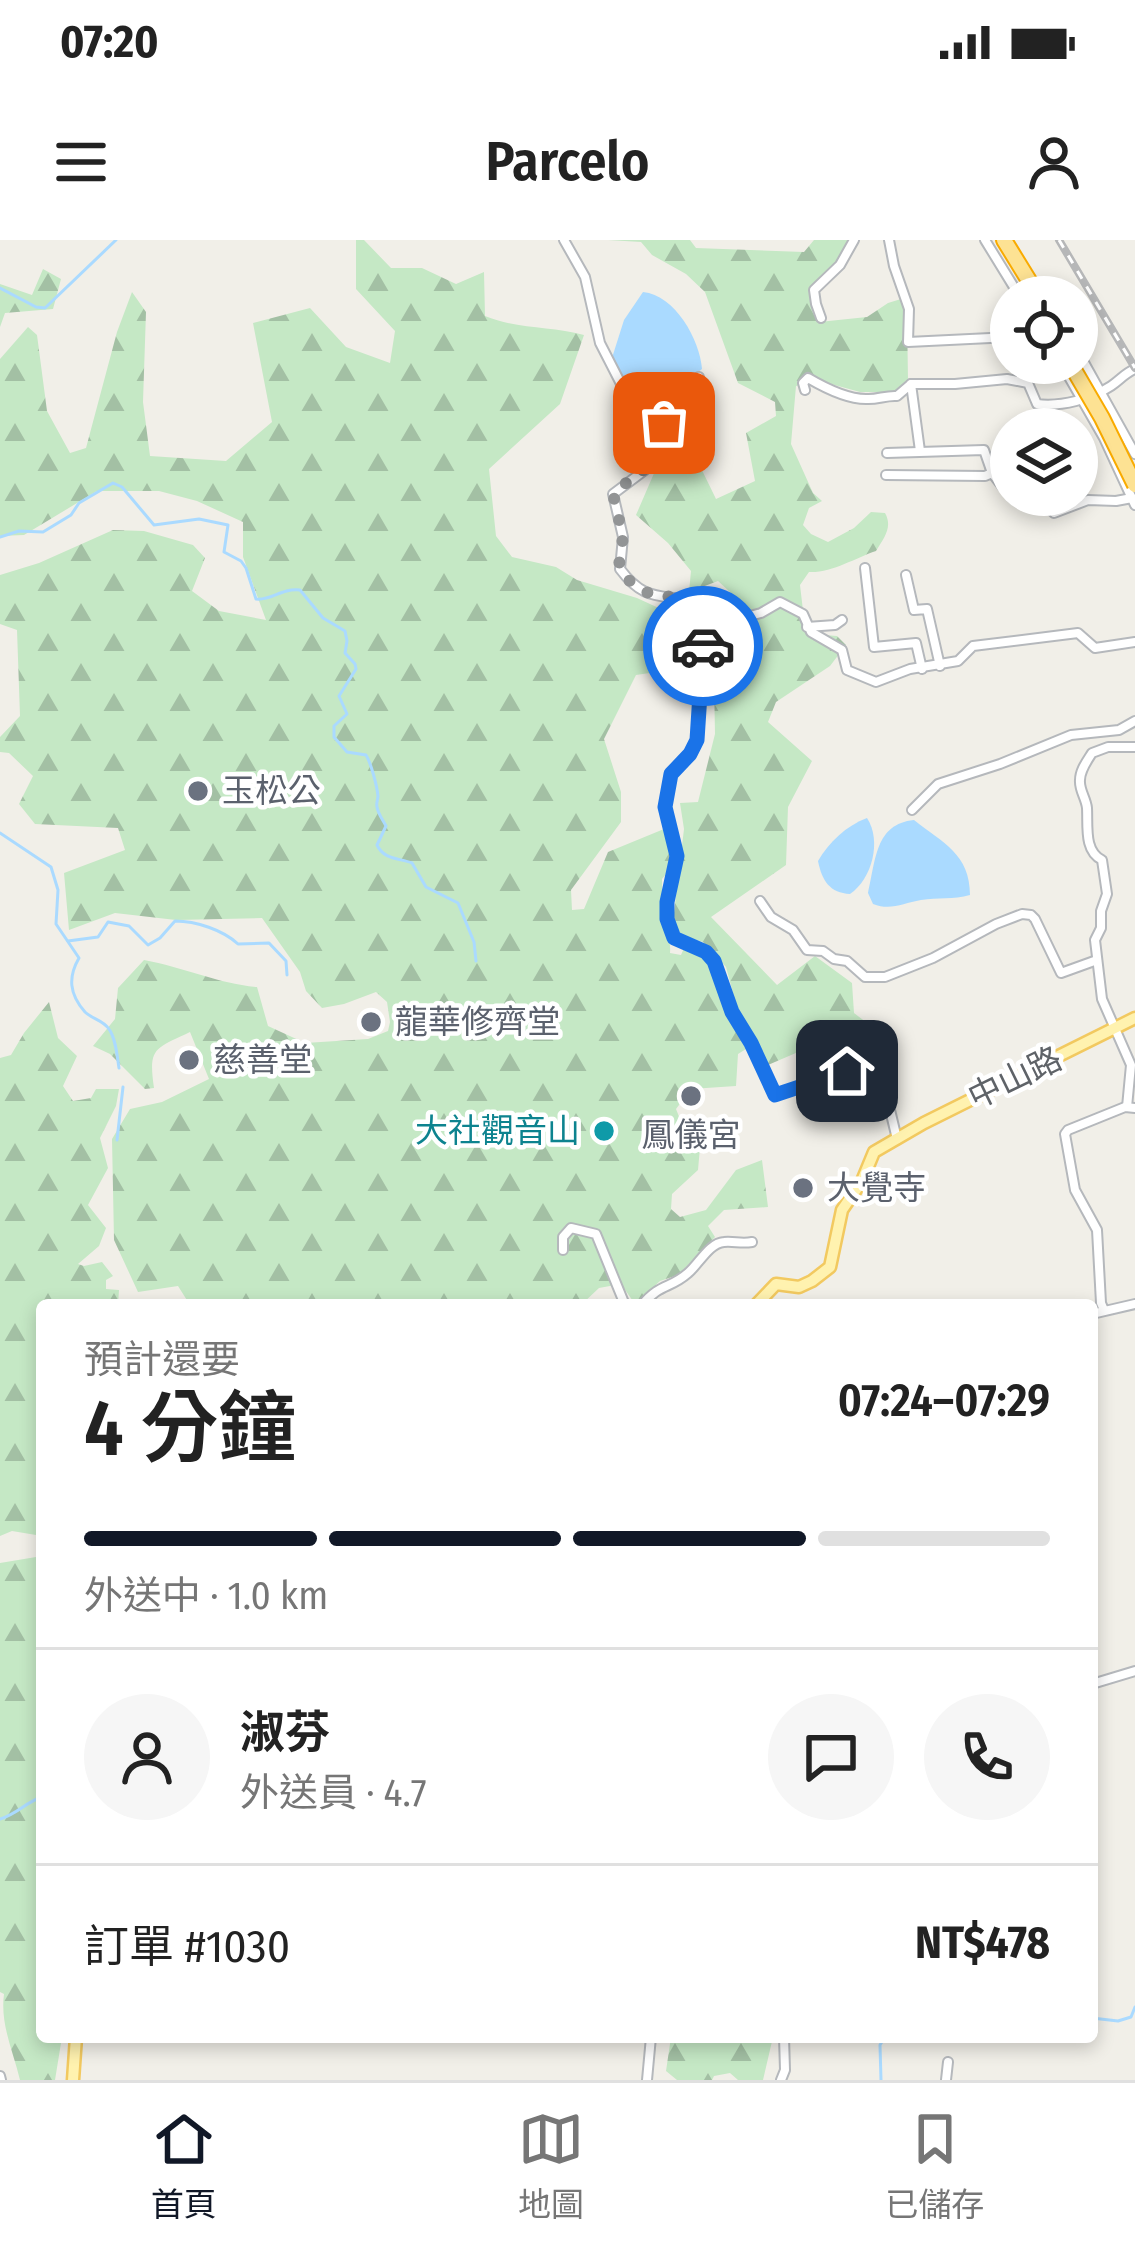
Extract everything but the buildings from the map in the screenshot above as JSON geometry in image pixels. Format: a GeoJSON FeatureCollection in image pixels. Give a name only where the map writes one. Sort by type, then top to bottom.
{"type":"FeatureCollection","features":[{"type":"Feature","properties":{"kind":"highway"},"geometry":{"type":"LineString","coordinates":[[1003,240],[1020,276]]}},
{"type":"Feature","properties":{"kind":"highway"},"geometry":{"type":"LineString","coordinates":[[1003,240],[1028,276]]}},
{"type":"Feature","properties":{"kind":"highway"},"geometry":{"type":"LineString","coordinates":[[1085,384],[1134,496]]}},
{"type":"Feature","properties":{"kind":"highway"},"geometry":{"type":"LineString","coordinates":[[1087,384],[1135,469]]}},
{"type":"Feature","properties":{"kind":"main road","name":"中山路"},"geometry":{"type":"LineString","coordinates":[[896,1139],[1135,1018]]}},
{"type":"Feature","properties":{"kind":"main road"},"geometry":{"type":"LineString","coordinates":[[761,1299],[776,1283],[799,1286],[830,1267],[842,1210],[862,1181],[872,1154],[896,1139]]}},
{"type":"Feature","properties":{"kind":"main road"},"geometry":{"type":"LineString","coordinates":[[73,2080],[76,2043]]}},
{"type":"Feature","properties":{"kind":"street"},"geometry":{"type":"LineString","coordinates":[[564,240],[585,277],[600,343],[649,453],[641,474],[613,494],[623,537],[619,565],[646,594],[694,603],[711,628],[693,668],[700,694],[697,740],[671,774],[665,807],[677,856],[667,902],[670,932],[714,961],[732,1012],[775,1095],[842,1071],[863,1073],[884,1085],[896,1139]]}},
{"type":"Feature","properties":{"kind":"street"},"geometry":{"type":"LineString","coordinates":[[821,318],[814,290],[837,268],[854,240]]}},
{"type":"Feature","properties":{"kind":"street"},"geometry":{"type":"LineString","coordinates":[[889,240],[909,310],[910,344],[990,338]]}},
{"type":"Feature","properties":{"kind":"street"},"geometry":{"type":"LineString","coordinates":[[985,240],[1007,276]]}},
{"type":"Feature","properties":{"kind":"street"},"geometry":{"type":"LineString","coordinates":[[805,389],[808,378],[846,395],[872,400],[897,396],[911,384],[1007,379],[1028,383],[1037,404],[1063,404],[1108,388],[1135,369]]}},
{"type":"Feature","properties":{"kind":"street"},"geometry":{"type":"LineString","coordinates":[[642,432],[664,423],[684,406],[689,387],[699,377]]}},
{"type":"Feature","properties":{"kind":"street"},"geometry":{"type":"LineString","coordinates":[[911,384],[920,451]]}},
{"type":"Feature","properties":{"kind":"street"},"geometry":{"type":"LineString","coordinates":[[1073,384],[1134,496],[1098,500]]}},
{"type":"Feature","properties":{"kind":"street"},"geometry":{"type":"LineString","coordinates":[[1097,384],[1135,454]]}},
{"type":"Feature","properties":{"kind":"street"},"geometry":{"type":"LineString","coordinates":[[887,453],[984,450],[990,467]]}},
{"type":"Feature","properties":{"kind":"street"},"geometry":{"type":"LineString","coordinates":[[886,475],[990,474]]}},
{"type":"Feature","properties":{"kind":"street"},"geometry":{"type":"LineString","coordinates":[[865,568],[874,646],[916,643],[922,669]]}},
{"type":"Feature","properties":{"kind":"street"},"geometry":{"type":"LineString","coordinates":[[906,575],[914,610],[927,609],[940,666]]}},
{"type":"Feature","properties":{"kind":"street"},"geometry":{"type":"LineString","coordinates":[[700,651],[731,638],[746,617],[780,602],[803,614],[818,638],[842,650],[847,670],[876,682],[910,669],[958,662],[973,646],[1010,639],[1080,633],[1095,648],[1135,642]]}},
{"type":"Feature","properties":{"kind":"street"},"geometry":{"type":"LineString","coordinates":[[807,627],[836,625],[842,620]]}},
{"type":"Feature","properties":{"kind":"street"},"geometry":{"type":"LineString","coordinates":[[912,810],[938,784],[1071,734],[1119,730],[1135,721]]}},
{"type":"Feature","properties":{"kind":"street"},"geometry":{"type":"LineString","coordinates":[[1105,1310],[1097,1230],[1075,1190],[1064,1134],[1131,1107],[1131,1065],[1102,1000],[1095,940],[1107,894],[1102,860],[1092,854],[1085,827],[1087,807],[1079,785],[1095,751],[1135,747]]}},
{"type":"Feature","properties":{"kind":"street"},"geometry":{"type":"LineString","coordinates":[[760,902],[771,917],[793,930],[807,950],[847,961],[869,978],[914,966],[1022,914],[1034,917],[1061,973],[1097,960]]}},
{"type":"Feature","properties":{"kind":"street"},"geometry":{"type":"LineString","coordinates":[[892,1117],[912,1130]]}},
{"type":"Feature","properties":{"kind":"street"},"geometry":{"type":"LineString","coordinates":[[563,1250],[562,1237],[571,1228],[596,1234],[620,1299]]}},
{"type":"Feature","properties":{"kind":"street"},"geometry":{"type":"LineString","coordinates":[[648,1299],[660,1287],[682,1279],[716,1245],[752,1241]]}},
{"type":"Feature","properties":{"kind":"street"},"geometry":{"type":"LineString","coordinates":[[1098,1312],[1135,1304]]}},
{"type":"Feature","properties":{"kind":"street"},"geometry":{"type":"LineString","coordinates":[[1098,1682],[1135,1671]]}},
{"type":"Feature","properties":{"kind":"street"},"geometry":{"type":"LineString","coordinates":[[646,2080],[650,2043]]}},
{"type":"Feature","properties":{"kind":"street"},"geometry":{"type":"LineString","coordinates":[[781,2080],[784,2043]]}},
{"type":"Feature","properties":{"kind":"street"},"geometry":{"type":"LineString","coordinates":[[946,2080],[948,2062]]}},
{"type":"Feature","properties":{"kind":"green space"},"geometry":{"type":"Polygon","coordinates":[[[356,240],[364,240],[391,268],[422,268],[456,284],[484,272],[485,316],[584,335],[560,404],[489,469],[496,536],[512,557],[556,567],[577,580],[637,598],[689,622],[677,669],[636,675],[604,739],[621,792],[621,822],[571,890],[572,910],[584,909],[608,852],[664,829],[671,855],[662,879],[670,953],[681,955],[684,948],[704,960],[746,1049],[738,1054],[736,1086],[691,1089],[676,1109],[682,1124],[702,1125],[698,1170],[672,1194],[671,1209],[680,1217],[706,1210],[736,1170],[762,1160],[768,1207],[724,1210],[708,1226],[715,1237],[678,1275],[660,1281],[640,1299],[632,1299],[621,1284],[599,1288],[587,1299],[186,1299],[178,1286],[138,1292],[114,1240],[112,1139],[130,1109],[162,1102],[209,1079],[190,1032],[157,1051],[152,1064],[154,1088],[145,1089],[110,1054],[93,1046],[115,1019],[118,988],[144,960],[257,987],[268,1026],[305,1043],[368,1039],[388,1031],[390,1022],[387,1002],[376,992],[322,1008],[306,991],[300,972],[262,918],[176,920],[115,913],[69,930],[64,873],[125,850],[118,828],[35,824],[19,804],[33,776],[9,753],[0,752],[0,737],[20,716],[17,630],[0,624],[0,575],[113,530],[144,531],[193,545],[205,558],[192,591],[219,611],[266,620],[243,557],[243,522],[197,501],[159,491],[97,491],[24,535],[0,536],[0,359],[28,327],[37,335],[47,411],[70,453],[86,448],[132,292],[146,312],[143,402],[150,456],[226,461],[272,422],[253,323],[310,308],[346,347],[390,363],[395,331],[356,289],[356,240]]]}},
{"type":"Feature","properties":{"kind":"green space"},"geometry":{"type":"Polygon","coordinates":[[[608,240],[690,240],[696,248],[804,252],[814,240],[853,240],[845,257],[815,285],[819,322],[867,317],[901,299],[907,314],[908,380],[895,392],[860,392],[820,381],[796,386],[791,444],[813,493],[822,501],[809,508],[803,525],[828,542],[871,512],[885,513],[888,528],[876,551],[835,568],[809,572],[800,585],[804,619],[846,645],[830,666],[776,702],[768,722],[812,761],[788,807],[786,865],[711,917],[777,985],[815,956],[852,983],[854,1013],[871,1026],[879,1040],[874,1044],[833,1037],[768,1065],[736,1004],[726,967],[703,942],[681,935],[673,921],[684,829],[680,803],[698,802],[715,734],[714,681],[734,611],[731,593],[718,581],[689,592],[691,571],[636,515],[658,464],[649,418],[682,413],[716,499],[755,481],[746,433],[776,416],[775,402],[738,383],[705,292],[641,242],[608,240]]]}},
{"type":"Feature","properties":{"kind":"green space"},"geometry":{"type":"Polygon","coordinates":[[[43,269],[61,279],[53,309],[5,313],[0,327],[0,284],[32,295],[43,269]]]}},
{"type":"Feature","properties":{"kind":"green space"},"geometry":{"type":"Polygon","coordinates":[[[49,1002],[58,1038],[77,1056],[63,1086],[73,1101],[91,1098],[96,1089],[119,1089],[100,1138],[108,1168],[88,1205],[106,1228],[99,1246],[78,1264],[102,1262],[113,1276],[106,1280],[106,1289],[119,1290],[118,1299],[36,1299],[36,1535],[12,1531],[0,1536],[0,1058],[11,1055],[49,1002]]]}},
{"type":"Feature","properties":{"kind":"green space"},"geometry":{"type":"Polygon","coordinates":[[[36,1557],[36,2043],[61,2043],[55,2080],[20,2080],[0,1992],[0,1563],[36,1557]]]}},
{"type":"Feature","properties":{"kind":"green space"},"geometry":{"type":"Polygon","coordinates":[[[670,2043],[772,2043],[763,2080],[738,2080],[730,2073],[712,2080],[677,2080],[666,2071],[670,2043]]]}},
{"type":"Feature","properties":{"kind":"water"},"geometry":{"type":"Polygon","coordinates":[[[643,292],[665,301],[684,321],[702,369],[674,393],[645,403],[631,398],[611,361],[624,320],[643,292]]]}},
{"type":"Feature","properties":{"kind":"water"},"geometry":{"type":"Polygon","coordinates":[[[867,818],[874,837],[869,869],[850,894],[837,891],[825,880],[818,861],[839,835],[867,818]]]}},
{"type":"Feature","properties":{"kind":"water"},"geometry":{"type":"Polygon","coordinates":[[[914,820],[960,859],[970,895],[891,907],[873,904],[868,893],[879,846],[891,828],[914,820]]]}},
{"type":"Feature","properties":{"kind":"waterway"},"geometry":{"type":"LineString","coordinates":[[0,288],[45,308],[116,240]]}},
{"type":"Feature","properties":{"kind":"waterway"},"geometry":{"type":"LineString","coordinates":[[0,537],[19,531],[43,532],[113,483],[122,487],[154,525],[199,519],[228,525],[224,552],[246,568],[256,599],[300,590],[323,618],[345,631],[345,653],[356,669],[339,696],[347,714],[334,726],[334,737],[347,752],[366,755],[370,763],[378,810],[386,826],[377,845],[380,850],[412,863],[426,887],[458,903],[474,942],[476,961]]}},
{"type":"Feature","properties":{"kind":"waterway"},"geometry":{"type":"LineString","coordinates":[[0,833],[51,867],[58,890],[56,924],[79,958],[73,992],[85,1012],[109,1029],[119,1068]]}},
{"type":"Feature","properties":{"kind":"waterway"},"geometry":{"type":"LineString","coordinates":[[68,941],[98,937],[108,922],[129,926],[148,945],[175,921],[192,923],[238,944],[269,943],[286,961],[287,975]]}},
{"type":"Feature","properties":{"kind":"waterway"},"geometry":{"type":"LineString","coordinates":[[117,1140],[123,1087]]}},
{"type":"Feature","properties":{"kind":"waterway"},"geometry":{"type":"LineString","coordinates":[[0,1819],[36,1800]]}},
{"type":"Feature","properties":{"kind":"waterway"},"geometry":{"type":"LineString","coordinates":[[1098,2019],[1131,2017],[1135,2007]]}},
{"type":"Feature","properties":{"kind":"waterway"},"geometry":{"type":"LineString","coordinates":[[881,2043],[881,2080]]}},
{"type":"Feature","properties":{"kind":"railway"},"geometry":{"type":"LineString","coordinates":[[1059,240],[1135,368]]}},
{"type":"Feature","properties":{"kind":"way so far"},"geometry":{"type":"LineString","coordinates":[[664,423],[642,432],[649,453],[645,470],[613,494],[623,537],[619,565],[646,594],[694,603],[711,628],[703,646]]}},
{"type":"Feature","properties":{"kind":"place","name":"玉松公"},"geometry":{"type":"Point","coordinates":[198,791]}},
{"type":"Feature","properties":{"kind":"place","name":"龍華修齊堂"},"geometry":{"type":"Point","coordinates":[371,1022]}},
{"type":"Feature","properties":{"kind":"place","name":"慈善堂"},"geometry":{"type":"Point","coordinates":[189,1060]}},
{"type":"Feature","properties":{"kind":"place","name":"鳳儀宮"},"geometry":{"type":"Point","coordinates":[691,1096]}},
{"type":"Feature","properties":{"kind":"place","name":"大社觀音山"},"geometry":{"type":"Point","coordinates":[604,1131]}},
{"type":"Feature","properties":{"kind":"place","name":"大覺寺"},"geometry":{"type":"Point","coordinates":[803,1188]}},
{"type":"Feature","properties":{"kind":"route"},"geometry":{"type":"LineString","coordinates":[[703,646],[693,668],[700,694],[697,740],[671,774],[665,807],[677,856],[667,902],[670,932],[714,961],[739,1028],[775,1095],[847,1071]]}}]}
